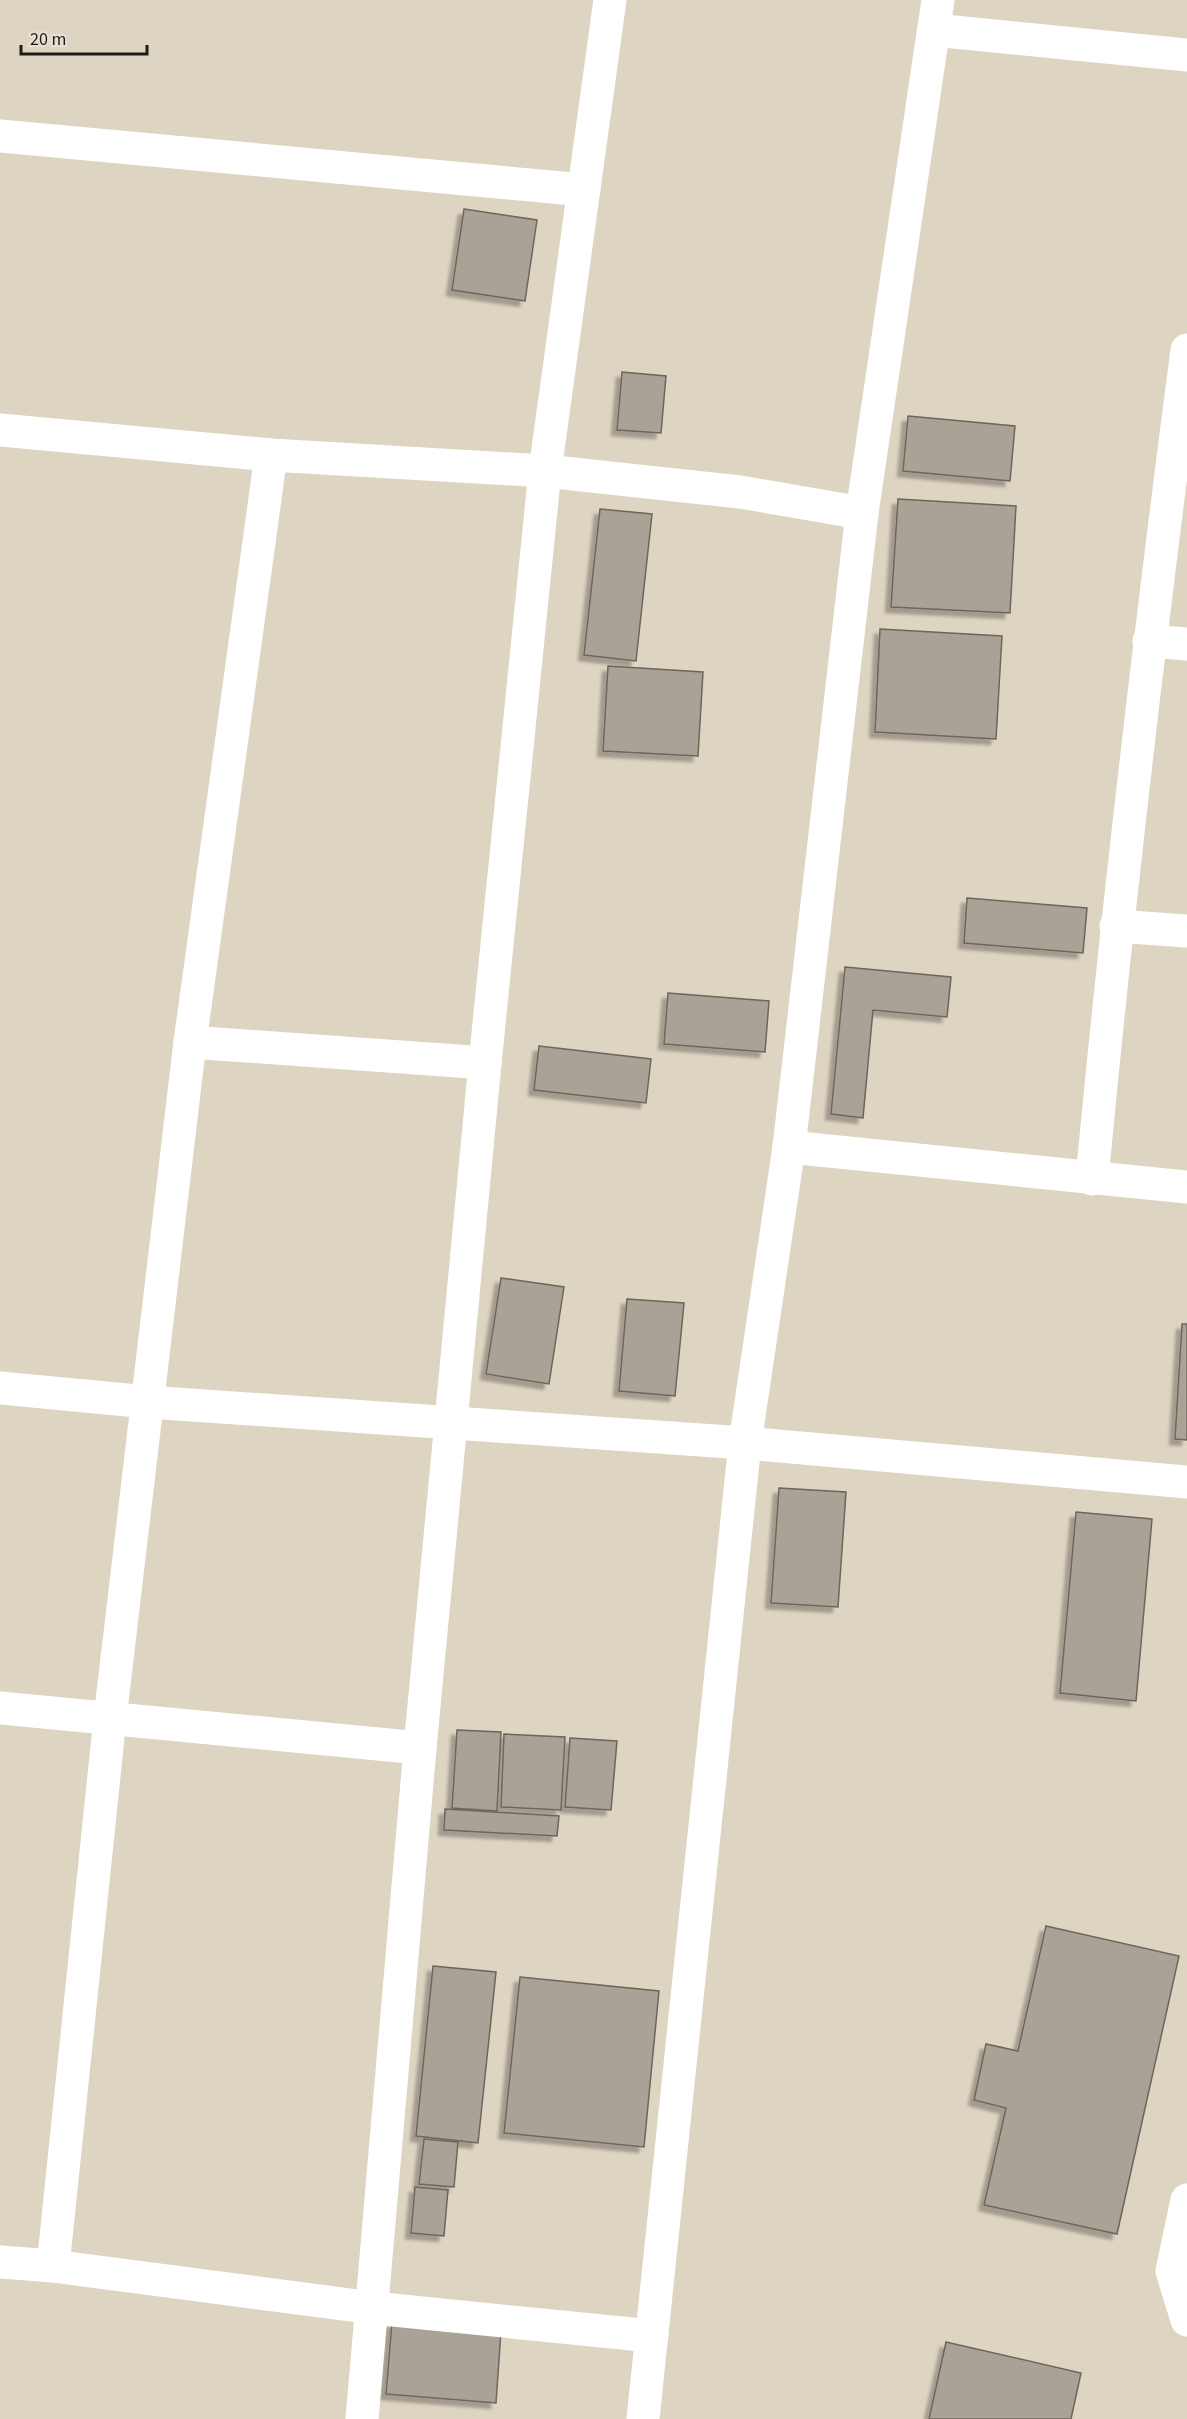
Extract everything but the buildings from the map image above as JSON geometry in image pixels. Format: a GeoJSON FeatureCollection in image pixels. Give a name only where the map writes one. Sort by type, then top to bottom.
{"type":"FeatureCollection","features":[{"type":"Feature","properties":{"kind":"street"},"geometry":{"type":"LineString","coordinates":[[362,2419],[450,1424],[545,471],[610,0]]}},
{"type":"Feature","properties":{"kind":"street"},"geometry":{"type":"LineString","coordinates":[[643,2419],[745,1443],[789,1147],[862,513],[936,15],[1187,55]]}},
{"type":"Feature","properties":{"kind":"street"},"geometry":{"type":"LineString","coordinates":[[0,136],[584,190]]}},
{"type":"Feature","properties":{"kind":"street"},"geometry":{"type":"LineString","coordinates":[[1092,1179],[1116,926],[1149,641],[1187,350]]}},
{"type":"Feature","properties":{"kind":"street"},"geometry":{"type":"LineString","coordinates":[[0,430],[271,455],[545,471],[740,492],[862,513]]}},
{"type":"Feature","properties":{"kind":"street"},"geometry":{"type":"LineString","coordinates":[[53,2266],[110,1718],[190,1042],[271,455]]}},
{"type":"Feature","properties":{"kind":"street"},"geometry":{"type":"LineString","coordinates":[[1149,641],[1187,644]]}},
{"type":"Feature","properties":{"kind":"street"},"geometry":{"type":"LineString","coordinates":[[1116,926],[1187,932]]}},
{"type":"Feature","properties":{"kind":"street"},"geometry":{"type":"LineString","coordinates":[[190,1042],[485,1063]]}},
{"type":"Feature","properties":{"kind":"street"},"geometry":{"type":"LineString","coordinates":[[789,1147],[1187,1187]]}},
{"type":"Feature","properties":{"kind":"street"},"geometry":{"type":"LineString","coordinates":[[0,1388],[148,1402],[745,1443],[1187,1482]]}},
{"type":"Feature","properties":{"kind":"street"},"geometry":{"type":"LineString","coordinates":[[0,1708],[420,1748]]}},
{"type":"Feature","properties":{"kind":"street"},"geometry":{"type":"LineString","coordinates":[[1187,2200],[1172,2271],[1187,2320]]}},
{"type":"Feature","properties":{"kind":"street"},"geometry":{"type":"LineString","coordinates":[[0,2262],[53,2266],[373,2308],[652,2336]]}},
{"type":"Feature","properties":{"kind":"shaded area"},"geometry":{"type":"Polygon","coordinates":[[[0,0],[1187,0],[1187,2419],[0,2419],[0,0]]]}}]}
